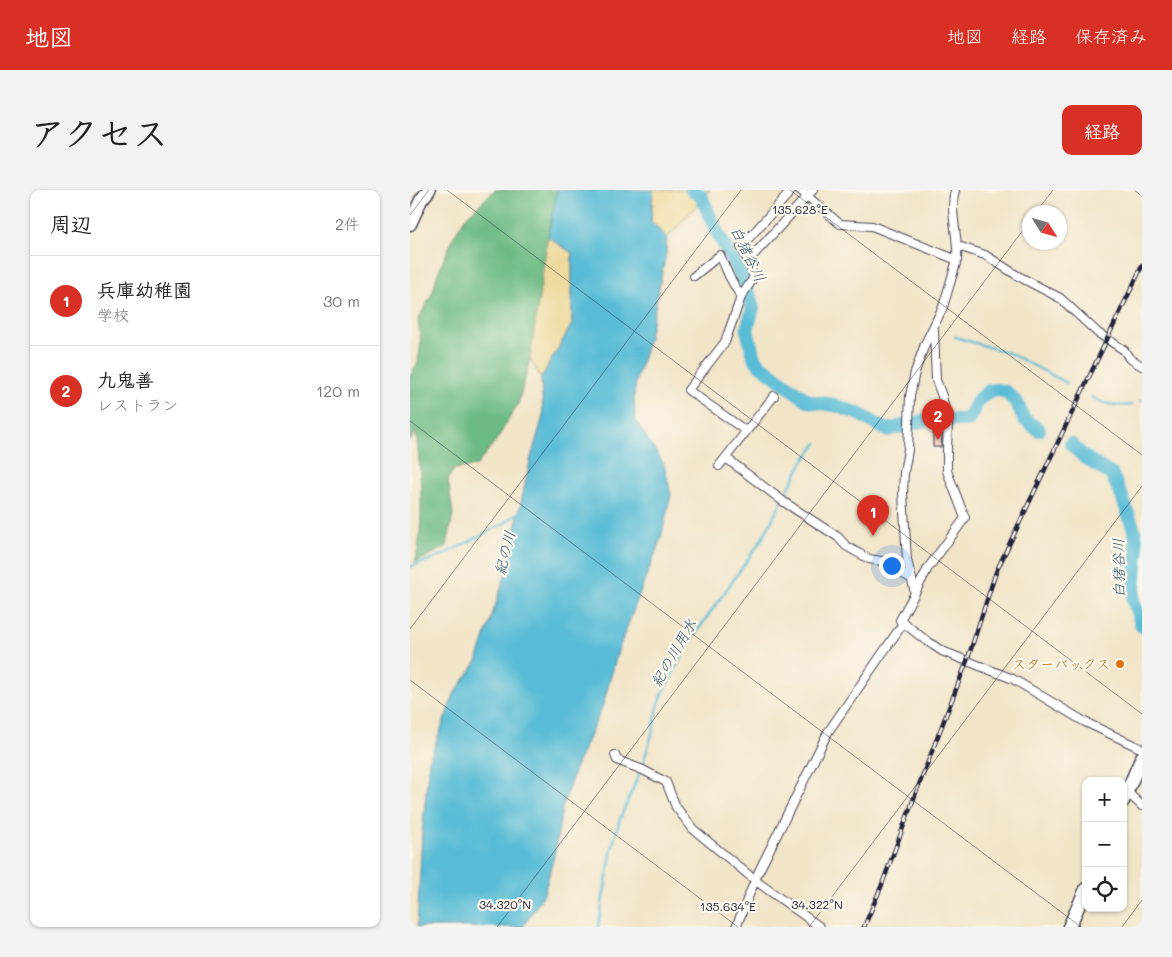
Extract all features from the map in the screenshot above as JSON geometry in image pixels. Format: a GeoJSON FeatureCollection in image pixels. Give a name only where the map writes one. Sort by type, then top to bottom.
{"type":"FeatureCollection","features":[{"type":"Feature","properties":{"kind":"main road"},"geometry":{"type":"LineString","coordinates":[[410,224],[421,200],[429,190]]}},
{"type":"Feature","properties":{"kind":"main road"},"geometry":{"type":"LineString","coordinates":[[1127,792],[1142,757]]}},
{"type":"Feature","properties":{"kind":"main road"},"geometry":{"type":"LineString","coordinates":[[1069,927],[1082,898]]}},
{"type":"Feature","properties":{"kind":"street"},"geometry":{"type":"LineString","coordinates":[[746,431],[688,390],[725,342],[746,290],[754,277],[740,247],[792,190]]}},
{"type":"Feature","properties":{"kind":"street"},"geometry":{"type":"LineString","coordinates":[[800,190],[810,193],[840,224],[872,226],[957,260]]}},
{"type":"Feature","properties":{"kind":"street"},"geometry":{"type":"LineString","coordinates":[[915,593],[905,544],[903,493],[910,396],[915,372],[925,344],[943,307],[957,260],[958,246],[952,202],[955,190]]}},
{"type":"Feature","properties":{"kind":"street"},"geometry":{"type":"LineString","coordinates":[[748,261],[810,193]]}},
{"type":"Feature","properties":{"kind":"street"},"geometry":{"type":"LineString","coordinates":[[958,246],[985,255],[1018,276],[1060,298],[1098,333],[1124,350],[1129,358],[1142,366]]}},
{"type":"Feature","properties":{"kind":"street"},"geometry":{"type":"LineString","coordinates":[[694,276],[720,255],[729,276],[746,290]]}},
{"type":"Feature","properties":{"kind":"street"},"geometry":{"type":"LineString","coordinates":[[736,927],[756,881],[828,732],[902,625],[900,620],[928,568],[965,518],[948,471],[947,418],[936,380],[934,328]]}},
{"type":"Feature","properties":{"kind":"street"},"geometry":{"type":"LineString","coordinates":[[719,466],[774,396]]}},
{"type":"Feature","properties":{"kind":"street"},"geometry":{"type":"LineString","coordinates":[[726,458],[782,501],[838,537],[846,546],[869,559],[881,561],[912,579]]}},
{"type":"Feature","properties":{"kind":"street"},"geometry":{"type":"LineString","coordinates":[[900,620],[942,651],[1013,679],[1085,722],[1142,749]]}},
{"type":"Feature","properties":{"kind":"street"},"geometry":{"type":"LineString","coordinates":[[615,754],[617,760],[641,769],[666,782],[676,807],[689,825],[756,881],[820,927]]}},
{"type":"Feature","properties":{"kind":"street"},"geometry":{"type":"LineString","coordinates":[[1127,798],[1142,806]]}},
{"type":"Feature","properties":{"kind":"green space"},"geometry":{"type":"Polygon","coordinates":[[[495,190],[557,190],[530,359],[518,404],[497,439],[476,466],[454,469],[448,479],[453,514],[447,546],[415,563],[420,531],[421,498],[416,432],[410,441],[410,376],[418,362],[421,343],[418,320],[433,292],[437,275],[455,234],[465,218],[495,190]]]}},
{"type":"Feature","properties":{"kind":"sand"},"geometry":{"type":"Polygon","coordinates":[[[653,190],[710,190],[667,238],[651,221],[653,190]]]}},
{"type":"Feature","properties":{"kind":"sand"},"geometry":{"type":"Polygon","coordinates":[[[548,237],[572,253],[572,324],[541,378],[530,359],[548,237]]]}},
{"type":"Feature","properties":{"kind":"water"},"geometry":{"type":"Polygon","coordinates":[[[557,190],[653,190],[651,221],[667,238],[666,254],[649,337],[636,381],[634,395],[635,420],[664,464],[671,495],[661,538],[618,651],[603,705],[575,769],[562,808],[555,852],[544,894],[523,927],[417,927],[422,834],[429,761],[454,694],[477,661],[505,576],[530,461],[543,416],[541,378],[572,324],[572,253],[548,237],[557,190]]]}},
{"type":"Feature","properties":{"kind":"building"},"geometry":{"type":"Polygon","coordinates":[[[933,434],[942,434],[941,447],[933,447],[933,434]]]}},
{"type":"Feature","properties":{"kind":"waterway","name":"白猪谷川"},"geometry":{"type":"LineString","coordinates":[[692,190],[701,196],[716,230],[746,285],[753,308],[747,330],[754,357],[760,365],[808,401],[834,405],[857,413],[887,430],[930,419],[968,420],[979,399],[989,391],[997,390],[1006,392],[1017,403],[1024,419],[1039,430]]}},
{"type":"Feature","properties":{"kind":"waterway","name":"紀の川用水"},"geometry":{"type":"LineString","coordinates":[[955,337],[1009,353],[1067,383]]}},
{"type":"Feature","properties":{"kind":"waterway","name":"紀の川用水"},"geometry":{"type":"LineString","coordinates":[[1091,397],[1111,405],[1132,405]]}},
{"type":"Feature","properties":{"kind":"waterway","name":"紀の川用水"},"geometry":{"type":"LineString","coordinates":[[598,927],[612,848],[620,819],[642,767],[664,690],[689,643],[762,539],[802,463],[817,443]]}},
{"type":"Feature","properties":{"kind":"waterway","name":"白猪谷川"},"geometry":{"type":"LineString","coordinates":[[1071,444],[1084,457],[1112,475],[1123,499],[1135,533],[1137,553],[1133,600],[1142,626]]}},
{"type":"Feature","properties":{"kind":"waterway","name":"紀の川"},"geometry":{"type":"LineString","coordinates":[[410,567],[441,556],[503,524],[522,510]]}},
{"type":"Feature","properties":{"kind":"railway"},"geometry":{"type":"LineString","coordinates":[[864,927],[967,661],[996,572],[1142,266]]}},
{"type":"Feature","properties":{"kind":"place","name":"九鬼善"},"geometry":{"type":"Point","coordinates":[938,440]}},
{"type":"Feature","properties":{"kind":"place","name":"兵庫幼稚園"},"geometry":{"type":"Point","coordinates":[873,536]}},
{"type":"Feature","properties":{"kind":"place","name":"スターバックス"},"geometry":{"type":"Point","coordinates":[1120,664]}}]}
